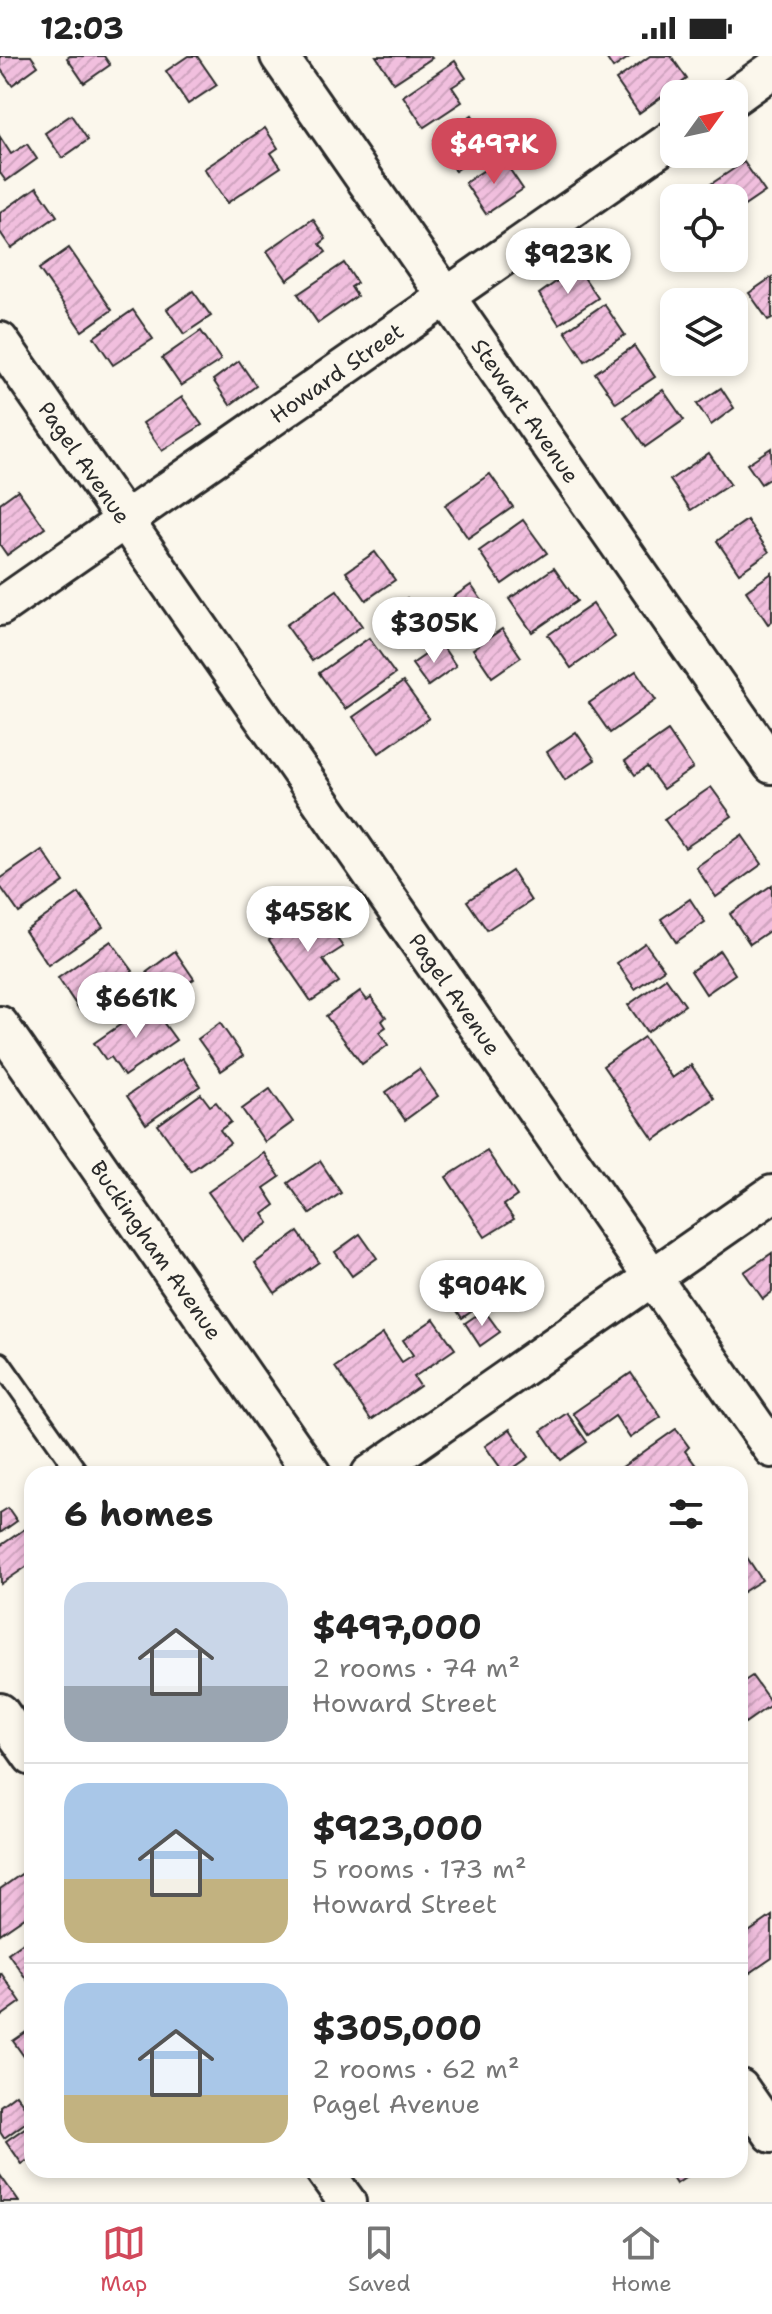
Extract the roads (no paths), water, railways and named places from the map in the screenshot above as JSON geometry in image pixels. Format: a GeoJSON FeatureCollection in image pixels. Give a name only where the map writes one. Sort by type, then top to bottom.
{"type":"FeatureCollection","features":[{"type":"Feature","properties":{"kind":"street","name":"Stewart Avenue"},"geometry":{"type":"LineString","coordinates":[[279,56],[772,765]]}},
{"type":"Feature","properties":{"kind":"street"},"geometry":{"type":"LineString","coordinates":[[748,85],[766,70]]}},
{"type":"Feature","properties":{"kind":"street","name":"Howard Street"},"geometry":{"type":"LineString","coordinates":[[0,607],[660,148]]}},
{"type":"Feature","properties":{"kind":"street","name":"Pagel Avenue"},"geometry":{"type":"LineString","coordinates":[[0,341],[772,1449]]}},
{"type":"Feature","properties":{"kind":"street","name":"Buckingham Avenue"},"geometry":{"type":"LineString","coordinates":[[0,1025],[306,1466]]}},
{"type":"Feature","properties":{"kind":"street"},"geometry":{"type":"LineString","coordinates":[[382,1466],[772,1194]]}},
{"type":"Feature","properties":{"kind":"street"},"geometry":{"type":"LineString","coordinates":[[10,1720],[24,1744]]}},
{"type":"Feature","properties":{"kind":"street"},"geometry":{"type":"LineString","coordinates":[[748,2100],[772,2134]]}},
{"type":"Feature","properties":{"kind":"street"},"geometry":{"type":"LineString","coordinates":[[330,2178],[347,2202]]}},
{"type":"Feature","properties":{"kind":"lane"},"geometry":{"type":"LineString","coordinates":[[0,1362],[73,1466]]}}]}
